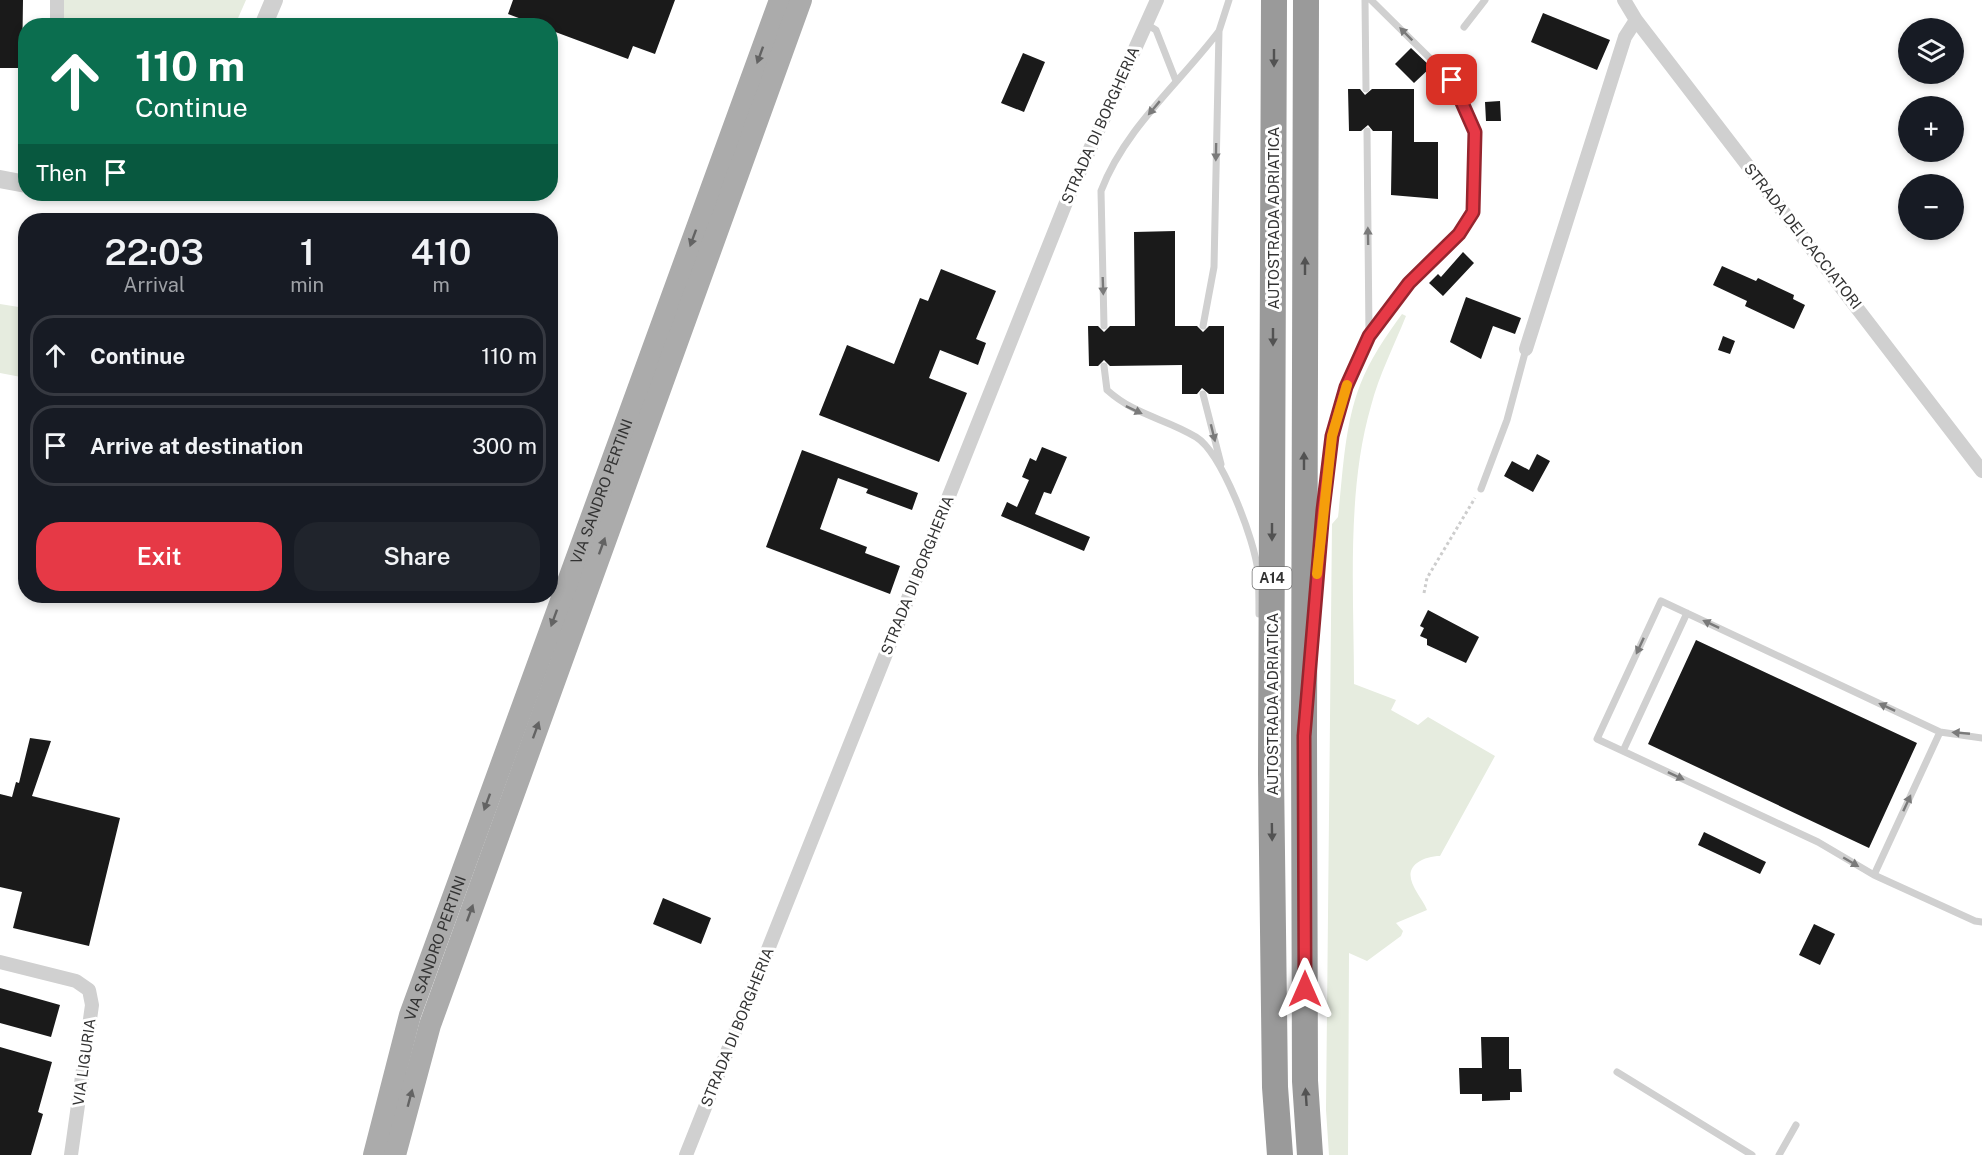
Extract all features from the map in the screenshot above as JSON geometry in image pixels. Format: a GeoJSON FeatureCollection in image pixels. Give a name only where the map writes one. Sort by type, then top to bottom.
{"type":"FeatureCollection","features":[{"type":"Feature","properties":{"kind":"highway","name":"AUTOSTRADA ADRIATICA"},"geometry":{"type":"LineString","coordinates":[[1274,0],[1271,774],[1275,1087],[1280,1155]]}},
{"type":"Feature","properties":{"kind":"highway","name":"A14"},"geometry":{"type":"LineString","coordinates":[[1306,0],[1305,1081],[1310,1155]]}},
{"type":"Feature","properties":{"kind":"main road","name":"VIA SANDRO PERTINI"},"geometry":{"type":"LineString","coordinates":[[375,1155],[410,1015],[780,0]]}},
{"type":"Feature","properties":{"kind":"main road","name":"VIA SANDRO PERTINI"},"geometry":{"type":"LineString","coordinates":[[395,1155],[430,1025],[801,0]]}},
{"type":"Feature","properties":{"kind":"street"},"geometry":{"type":"LineString","coordinates":[[57,0],[57,18]]}},
{"type":"Feature","properties":{"kind":"street"},"geometry":{"type":"LineString","coordinates":[[267,18],[274,0]]}},
{"type":"Feature","properties":{"kind":"street"},"geometry":{"type":"LineString","coordinates":[[268,18],[282,0]]}},
{"type":"Feature","properties":{"kind":"street","name":"STRADA DI BORGHERIA"},"geometry":{"type":"LineString","coordinates":[[686,1155],[1066,200],[1157,0]]}},
{"type":"Feature","properties":{"kind":"street","name":"STRADA DEI CACCIATORI"},"geometry":{"type":"LineString","coordinates":[[1624,0],[1636,20],[1982,471]]}},
{"type":"Feature","properties":{"kind":"street"},"geometry":{"type":"LineString","coordinates":[[1526,349],[1625,37],[1636,20]]}},
{"type":"Feature","properties":{"kind":"street","name":"VIA LIGURIA"},"geometry":{"type":"LineString","coordinates":[[0,962],[76,981],[89,990],[92,1005],[71,1155]]}},
{"type":"Feature","properties":{"kind":"lane"},"geometry":{"type":"LineString","coordinates":[[1203,326],[1214,267],[1219,31],[1229,0]]}},
{"type":"Feature","properties":{"kind":"lane"},"geometry":{"type":"LineString","coordinates":[[1365,0],[1366,89]]}},
{"type":"Feature","properties":{"kind":"lane"},"geometry":{"type":"LineString","coordinates":[[1316,593],[1332,436],[1346,387],[1369,336],[1409,283],[1459,234],[1473,212],[1475,132],[1452,80],[1371,0]]}},
{"type":"Feature","properties":{"kind":"lane"},"geometry":{"type":"LineString","coordinates":[[1464,27],[1485,0]]}},
{"type":"Feature","properties":{"kind":"lane"},"geometry":{"type":"LineString","coordinates":[[1146,24],[1156,30],[1176,81]]}},
{"type":"Feature","properties":{"kind":"lane"},"geometry":{"type":"LineString","coordinates":[[1104,326],[1101,191],[1122,147],[1219,31]]}},
{"type":"Feature","properties":{"kind":"lane"},"geometry":{"type":"LineString","coordinates":[[1366,131],[1369,336]]}},
{"type":"Feature","properties":{"kind":"lane"},"geometry":{"type":"LineString","coordinates":[[1481,489],[1508,420],[1526,349]]}},
{"type":"Feature","properties":{"kind":"lane"},"geometry":{"type":"LineString","coordinates":[[1104,366],[1107,390],[1124,405],[1195,436],[1205,444],[1222,472],[1247,527],[1258,571],[1259,626]]}},
{"type":"Feature","properties":{"kind":"lane"},"geometry":{"type":"LineString","coordinates":[[1203,394],[1222,472]]}},
{"type":"Feature","properties":{"kind":"lane"},"geometry":{"type":"LineString","coordinates":[[1982,738],[1940,732],[1661,601],[1597,739],[1818,843],[1874,875],[1982,922]]}},
{"type":"Feature","properties":{"kind":"lane"},"geometry":{"type":"LineString","coordinates":[[1623,751],[1687,614]]}},
{"type":"Feature","properties":{"kind":"lane"},"geometry":{"type":"LineString","coordinates":[[1304,736],[1314,617]]}},
{"type":"Feature","properties":{"kind":"lane"},"geometry":{"type":"LineString","coordinates":[[1263,703],[1271,774]]}},
{"type":"Feature","properties":{"kind":"lane"},"geometry":{"type":"LineString","coordinates":[[1874,875],[1940,732]]}},
{"type":"Feature","properties":{"kind":"lane"},"geometry":{"type":"LineString","coordinates":[[1617,1072],[1752,1155]]}},
{"type":"Feature","properties":{"kind":"lane"},"geometry":{"type":"LineString","coordinates":[[1779,1155],[1796,1125]]}},
{"type":"Feature","properties":{"kind":"path"},"geometry":{"type":"LineString","coordinates":[[1425,593],[1427,578],[1481,489]]}},
{"type":"Feature","properties":{"kind":"shaded area"},"geometry":{"type":"Polygon","coordinates":[[[64,0],[246,0],[238,18],[63,18],[64,0]]]}},
{"type":"Feature","properties":{"kind":"shaded area"},"geometry":{"type":"Polygon","coordinates":[[[0,304],[18,307],[18,376],[0,373],[0,304]]]}},
{"type":"Feature","properties":{"kind":"shaded area"},"geometry":{"type":"Polygon","coordinates":[[[1402,314],[1406,316],[1374,394],[1363,439],[1358,473],[1353,544],[1354,684],[1396,700],[1391,710],[1418,725],[1428,717],[1495,756],[1440,856],[1422,860],[1412,868],[1413,886],[1427,910],[1396,923],[1403,931],[1401,936],[1367,961],[1349,953],[1348,1155],[1329,1155],[1326,1110],[1332,524],[1338,517],[1345,451],[1360,385],[1373,357],[1402,314]]]}},
{"type":"Feature","properties":{"kind":"building"},"geometry":{"type":"Polygon","coordinates":[[[0,0],[23,0],[23,18],[18,18],[18,68],[0,68],[0,0]]]}},
{"type":"Feature","properties":{"kind":"building"},"geometry":{"type":"Polygon","coordinates":[[[513,0],[675,0],[655,54],[633,46],[628,59],[558,33],[558,18],[519,18],[508,14],[513,0]]]}},
{"type":"Feature","properties":{"kind":"building"},"geometry":{"type":"Polygon","coordinates":[[[1543,13],[1610,40],[1597,70],[1531,42],[1543,13]]]}},
{"type":"Feature","properties":{"kind":"building"},"geometry":{"type":"Polygon","coordinates":[[[1411,48],[1431,67],[1414,83],[1395,64],[1411,48]]]}},
{"type":"Feature","properties":{"kind":"building"},"geometry":{"type":"Polygon","coordinates":[[[1023,53],[1045,62],[1024,112],[1001,103],[1023,53]]]}},
{"type":"Feature","properties":{"kind":"building"},"geometry":{"type":"Polygon","coordinates":[[[1348,89],[1360,89],[1365,95],[1372,89],[1414,89],[1414,142],[1438,142],[1438,199],[1391,195],[1392,131],[1373,131],[1368,125],[1361,131],[1349,131],[1348,89]]]}},
{"type":"Feature","properties":{"kind":"building"},"geometry":{"type":"Polygon","coordinates":[[[1500,101],[1501,121],[1486,121],[1485,102],[1500,101]]]}},
{"type":"Feature","properties":{"kind":"building"},"geometry":{"type":"Polygon","coordinates":[[[1175,231],[1175,326],[1197,326],[1203,332],[1209,326],[1224,326],[1224,394],[1209,394],[1202,388],[1197,394],[1182,394],[1182,365],[1110,366],[1104,360],[1098,366],[1089,366],[1088,326],[1098,326],[1104,332],[1110,326],[1135,326],[1134,232],[1175,231]]]}},
{"type":"Feature","properties":{"kind":"building"},"geometry":{"type":"Polygon","coordinates":[[[1463,252],[1474,263],[1443,296],[1429,283],[1438,274],[1441,277],[1463,252]]]}},
{"type":"Feature","properties":{"kind":"building"},"geometry":{"type":"Polygon","coordinates":[[[1722,266],[1756,281],[1758,278],[1794,295],[1793,299],[1805,305],[1794,329],[1745,306],[1747,301],[1713,285],[1722,266]]]}},
{"type":"Feature","properties":{"kind":"building"},"geometry":{"type":"Polygon","coordinates":[[[941,269],[996,291],[976,339],[986,343],[978,365],[940,350],[929,378],[967,393],[939,462],[819,415],[847,345],[894,364],[920,298],[928,301],[941,269]]]}},
{"type":"Feature","properties":{"kind":"building"},"geometry":{"type":"Polygon","coordinates":[[[1466,297],[1521,318],[1515,334],[1493,326],[1481,359],[1450,342],[1466,297]]]}},
{"type":"Feature","properties":{"kind":"building"},"geometry":{"type":"Polygon","coordinates":[[[1723,336],[1735,341],[1730,354],[1718,350],[1723,336]]]}},
{"type":"Feature","properties":{"kind":"building"},"geometry":{"type":"Polygon","coordinates":[[[1042,447],[1067,457],[1051,494],[1044,492],[1035,514],[1090,537],[1084,551],[1001,516],[1007,502],[1017,507],[1029,480],[1022,477],[1030,458],[1036,461],[1042,447]]]}},
{"type":"Feature","properties":{"kind":"building"},"geometry":{"type":"Polygon","coordinates":[[[802,450],[918,493],[912,510],[866,493],[868,489],[838,478],[820,529],[867,547],[865,553],[900,566],[890,594],[766,547],[802,450]]]}},
{"type":"Feature","properties":{"kind":"building"},"geometry":{"type":"Polygon","coordinates":[[[1537,454],[1550,461],[1533,492],[1504,476],[1512,461],[1529,470],[1537,454]]]}},
{"type":"Feature","properties":{"kind":"building"},"geometry":{"type":"Polygon","coordinates":[[[1428,610],[1479,637],[1466,663],[1427,645],[1427,639],[1420,636],[1424,628],[1420,626],[1428,610]]]}},
{"type":"Feature","properties":{"kind":"building"},"geometry":{"type":"Polygon","coordinates":[[[1696,640],[1917,743],[1869,848],[1648,744],[1696,640]]]}},
{"type":"Feature","properties":{"kind":"building"},"geometry":{"type":"Polygon","coordinates":[[[30,738],[51,741],[32,796],[120,818],[89,946],[13,928],[22,892],[0,887],[0,794],[12,797],[16,782],[19,783],[30,738]]]}},
{"type":"Feature","properties":{"kind":"building"},"geometry":{"type":"Polygon","coordinates":[[[1704,832],[1766,862],[1760,874],[1698,845],[1704,832]]]}},
{"type":"Feature","properties":{"kind":"building"},"geometry":{"type":"Polygon","coordinates":[[[663,898],[711,918],[701,944],[653,924],[663,898]]]}},
{"type":"Feature","properties":{"kind":"building"},"geometry":{"type":"Polygon","coordinates":[[[1814,924],[1835,934],[1820,965],[1799,955],[1814,924]]]}},
{"type":"Feature","properties":{"kind":"building"},"geometry":{"type":"Polygon","coordinates":[[[0,988],[60,1005],[51,1037],[0,1023],[0,988]]]}},
{"type":"Feature","properties":{"kind":"building"},"geometry":{"type":"Polygon","coordinates":[[[1481,1037],[1509,1037],[1509,1069],[1521,1069],[1522,1092],[1510,1092],[1510,1100],[1482,1101],[1482,1094],[1460,1094],[1459,1068],[1482,1068],[1481,1037]]]}},
{"type":"Feature","properties":{"kind":"building"},"geometry":{"type":"Polygon","coordinates":[[[0,1047],[52,1062],[38,1112],[43,1114],[31,1155],[0,1155],[0,1047]]]}},
{"type":"Feature","properties":{"kind":"slow traffic"},"geometry":{"type":"LineString","coordinates":[[1317,574],[1332,436],[1347,385]]}},
{"type":"Feature","properties":{"kind":"route"},"geometry":{"type":"LineString","coordinates":[[1305,989],[1304,736],[1323,510],[1332,436],[1346,387],[1369,336],[1409,283],[1459,234],[1473,212],[1475,132],[1452,80]]}}]}
